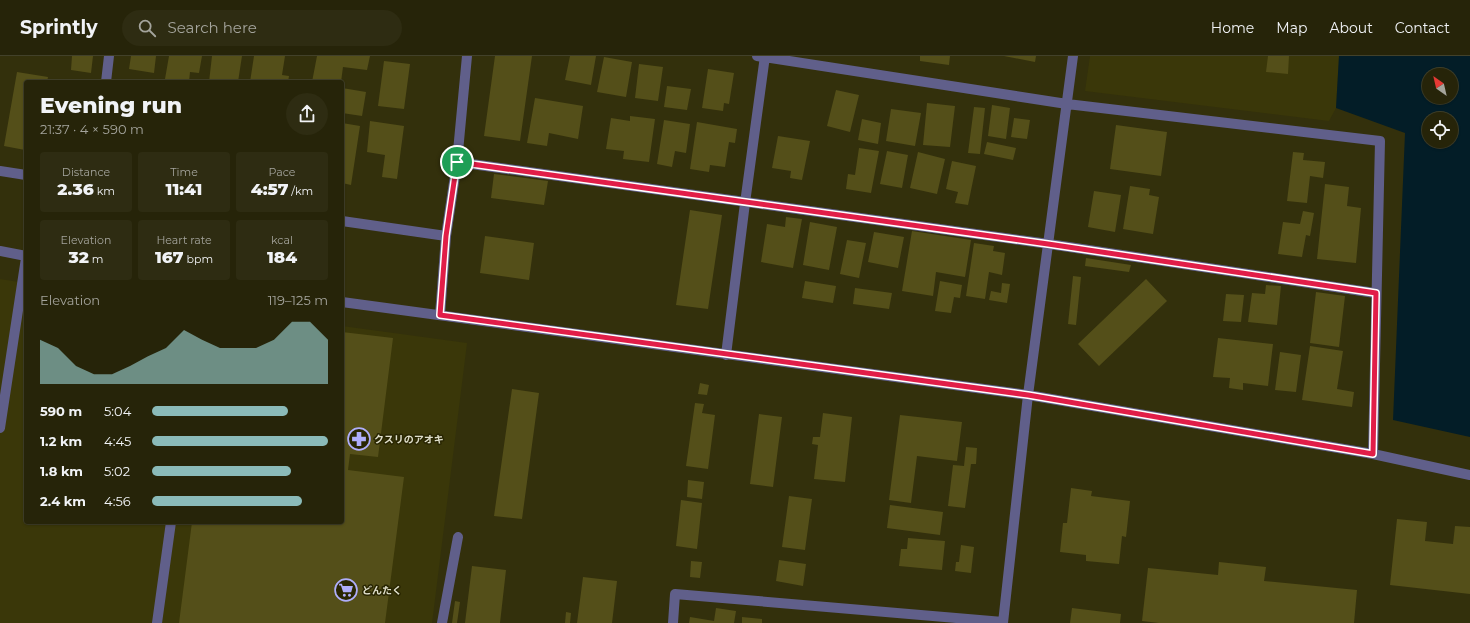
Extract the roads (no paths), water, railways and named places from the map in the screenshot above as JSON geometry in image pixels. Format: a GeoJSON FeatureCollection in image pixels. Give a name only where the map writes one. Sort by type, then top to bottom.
{"type":"FeatureCollection","features":[{"type":"Feature","properties":{"kind":"street"},"geometry":{"type":"LineString","coordinates":[[106,80],[109,56]]}},
{"type":"Feature","properties":{"kind":"street"},"geometry":{"type":"LineString","coordinates":[[440,315],[446,236],[457,162],[467,56]]}},
{"type":"Feature","properties":{"kind":"street"},"geometry":{"type":"LineString","coordinates":[[726,354],[762,56],[1067,104],[1380,141],[1373,454]]}},
{"type":"Feature","properties":{"kind":"street"},"geometry":{"type":"LineString","coordinates":[[673,623],[675,594],[1003,622],[1028,395],[1073,56]]}},
{"type":"Feature","properties":{"kind":"street"},"geometry":{"type":"LineString","coordinates":[[457,162],[1048,244],[1376,293]]}},
{"type":"Feature","properties":{"kind":"street"},"geometry":{"type":"LineString","coordinates":[[0,171],[24,175]]}},
{"type":"Feature","properties":{"kind":"street"},"geometry":{"type":"LineString","coordinates":[[344,221],[446,236]]}},
{"type":"Feature","properties":{"kind":"street"},"geometry":{"type":"LineString","coordinates":[[0,251],[24,257]]}},
{"type":"Feature","properties":{"kind":"street"},"geometry":{"type":"LineString","coordinates":[[0,428],[24,270]]}},
{"type":"Feature","properties":{"kind":"street"},"geometry":{"type":"LineString","coordinates":[[344,302],[1028,395],[1373,454],[1470,475]]}},
{"type":"Feature","properties":{"kind":"street"},"geometry":{"type":"LineString","coordinates":[[157,623],[171,524]]}},
{"type":"Feature","properties":{"kind":"street"},"geometry":{"type":"LineString","coordinates":[[442,623],[458,537]]}},
{"type":"Feature","properties":{"kind":"water"},"geometry":{"type":"Polygon","coordinates":[[[1339,56],[1470,56],[1470,437],[1393,420],[1405,133],[1336,108],[1339,56]]]}},
{"type":"Feature","properties":{"kind":"place","name":"クスリのアオキ"},"geometry":{"type":"Point","coordinates":[359,439]}},
{"type":"Feature","properties":{"kind":"place","name":"どんたく"},"geometry":{"type":"Point","coordinates":[346,590]}}]}
